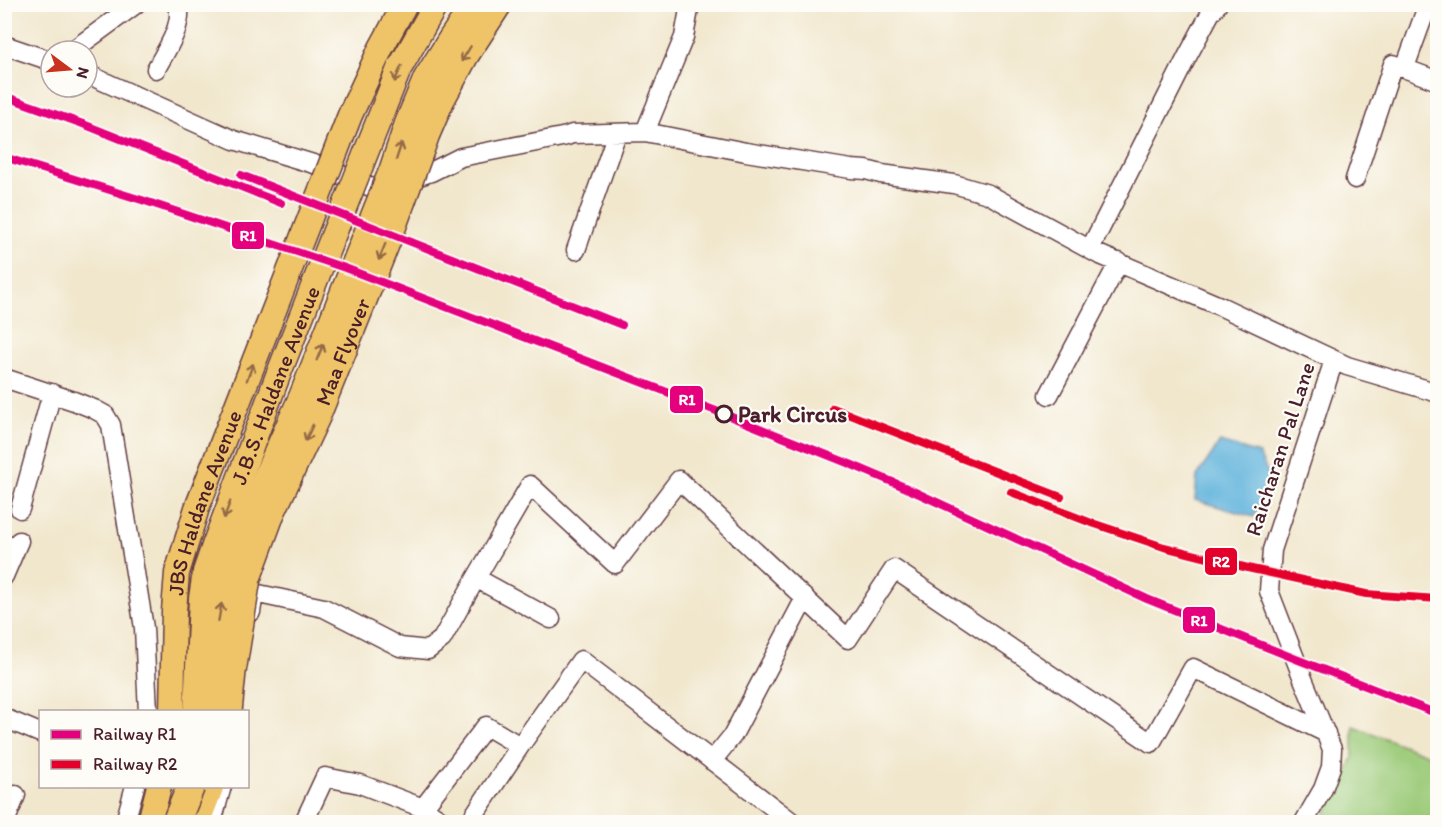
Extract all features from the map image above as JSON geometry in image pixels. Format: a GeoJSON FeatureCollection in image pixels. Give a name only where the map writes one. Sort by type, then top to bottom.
{"type":"FeatureCollection","features":[{"type":"Feature","properties":{"kind":"highway","name":"Maa Flyover"},"geometry":{"type":"LineString","coordinates":[[207,710],[215,640],[223,592],[231,564],[303,396],[427,79],[476,4]]}},
{"type":"Feature","properties":{"kind":"highway","name":"Maa Flyover"},"geometry":{"type":"LineString","coordinates":[[228,710],[247,578],[271,513],[317,415],[441,99],[465,55],[498,4]]}},
{"type":"Feature","properties":{"kind":"highway"},"geometry":{"type":"LineString","coordinates":[[177,822],[191,788]]}},
{"type":"Feature","properties":{"kind":"highway"},"geometry":{"type":"LineString","coordinates":[[196,822],[209,788]]}},
{"type":"Feature","properties":{"kind":"main road","name":"JBS Haldane Avenue"},"geometry":{"type":"LineString","coordinates":[[172,710],[177,573],[197,508],[350,115],[381,48],[405,4]]}},
{"type":"Feature","properties":{"kind":"main road","name":"J.B.S. Haldane Avenue"},"geometry":{"type":"LineString","coordinates":[[195,710],[201,598],[205,572],[281,367],[399,69],[436,4]]}},
{"type":"Feature","properties":{"kind":"main road"},"geometry":{"type":"LineString","coordinates":[[150,822],[158,788]]}},
{"type":"Feature","properties":{"kind":"main road"},"geometry":{"type":"LineString","coordinates":[[177,822],[185,788]]}},
{"type":"Feature","properties":{"kind":"street"},"geometry":{"type":"LineString","coordinates":[[88,39],[136,4]]}},
{"type":"Feature","properties":{"kind":"street"},"geometry":{"type":"LineString","coordinates":[[156,69],[177,31],[180,17],[179,8],[175,4]]}},
{"type":"Feature","properties":{"kind":"street"},"geometry":{"type":"LineString","coordinates":[[645,132],[684,37],[690,4]]}},
{"type":"Feature","properties":{"kind":"street"},"geometry":{"type":"LineString","coordinates":[[1090,249],[1187,57],[1210,14],[1218,4]]}},
{"type":"Feature","properties":{"kind":"street"},"geometry":{"type":"LineString","coordinates":[[1408,59],[1428,4]]}},
{"type":"Feature","properties":{"kind":"street"},"geometry":{"type":"LineString","coordinates":[[4,45],[39,57]]}},
{"type":"Feature","properties":{"kind":"street"},"geometry":{"type":"LineString","coordinates":[[1355,179],[1393,64],[1437,81]]}},
{"type":"Feature","properties":{"kind":"street"},"geometry":{"type":"LineString","coordinates":[[99,79],[234,140],[317,165],[378,190],[430,172],[461,157],[572,134],[645,132],[746,152],[954,184],[993,197],[1090,249],[1222,307],[1347,366],[1437,393]]}},
{"type":"Feature","properties":{"kind":"street"},"geometry":{"type":"LineString","coordinates":[[576,250],[617,133]]}},
{"type":"Feature","properties":{"kind":"street"},"geometry":{"type":"LineString","coordinates":[[1049,395],[1119,262]]}},
{"type":"Feature","properties":{"kind":"street","name":"Raicharan Pal Lane"},"geometry":{"type":"LineString","coordinates":[[1304,822],[1323,789],[1331,768],[1332,748],[1269,591],[1272,550],[1334,360]]}},
{"type":"Feature","properties":{"kind":"street"},"geometry":{"type":"LineString","coordinates":[[4,378],[94,409],[105,415],[111,425],[144,628],[148,710]]}},
{"type":"Feature","properties":{"kind":"street"},"geometry":{"type":"LineString","coordinates":[[20,509],[52,393]]}},
{"type":"Feature","properties":{"kind":"street"},"geometry":{"type":"LineString","coordinates":[[236,710],[254,593],[324,608],[400,647],[428,650],[442,639],[530,485],[615,564],[679,480],[848,639],[894,569],[1151,743],[1193,668],[1326,733]]}},
{"type":"Feature","properties":{"kind":"street"},"geometry":{"type":"LineString","coordinates":[[4,576],[20,541]]}},
{"type":"Feature","properties":{"kind":"street"},"geometry":{"type":"LineString","coordinates":[[476,578],[551,619]]}},
{"type":"Feature","properties":{"kind":"street"},"geometry":{"type":"LineString","coordinates":[[712,761],[733,735],[805,598]]}},
{"type":"Feature","properties":{"kind":"street"},"geometry":{"type":"LineString","coordinates":[[474,815],[581,660],[792,822]]}},
{"type":"Feature","properties":{"kind":"street"},"geometry":{"type":"LineString","coordinates":[[4,718],[39,733]]}},
{"type":"Feature","properties":{"kind":"street"},"geometry":{"type":"LineString","coordinates":[[423,808],[486,726],[520,746]]}},
{"type":"Feature","properties":{"kind":"street"},"geometry":{"type":"LineString","coordinates":[[304,822],[325,777],[360,784],[423,808],[444,822]]}},
{"type":"Feature","properties":{"kind":"street"},"geometry":{"type":"LineString","coordinates":[[125,822],[134,788]]}},
{"type":"Feature","properties":{"kind":"street"},"geometry":{"type":"LineString","coordinates":[[192,788],[196,822]]}},
{"type":"Feature","properties":{"kind":"street"},"geometry":{"type":"LineString","coordinates":[[212,822],[221,788]]}},
{"type":"Feature","properties":{"kind":"street"},"geometry":{"type":"LineString","coordinates":[[5,822],[16,795]]}},
{"type":"Feature","properties":{"kind":"green space"},"geometry":{"type":"Polygon","coordinates":[[[1353,726],[1437,758],[1437,822],[1321,822],[1353,758],[1353,726]]]}},
{"type":"Feature","properties":{"kind":"water"},"geometry":{"type":"Polygon","coordinates":[[[1220,442],[1259,454],[1271,479],[1254,517],[1195,500],[1197,476],[1220,442]]]}},
{"type":"Feature","properties":{"kind":"rail line","name":"R1"},"geometry":{"type":"LineString","coordinates":[[4,96],[83,124],[281,203]]}},
{"type":"Feature","properties":{"kind":"rail line","name":"R1"},"geometry":{"type":"LineString","coordinates":[[4,157],[145,201],[345,268],[724,414],[902,486],[1147,599],[1438,714]]}},
{"type":"Feature","properties":{"kind":"rail line","name":"R1"},"geometry":{"type":"LineString","coordinates":[[241,175],[622,325]]}},
{"type":"Feature","properties":{"kind":"rail line","name":"R2"},"geometry":{"type":"LineString","coordinates":[[833,408],[1061,497]]}},
{"type":"Feature","properties":{"kind":"rail line","name":"R2"},"geometry":{"type":"LineString","coordinates":[[1011,492],[1089,522],[1164,547],[1366,594],[1438,599]]}},
{"type":"Feature","properties":{"kind":"place","name":"Park Circus"},"geometry":{"type":"Point","coordinates":[724,414]}}]}
